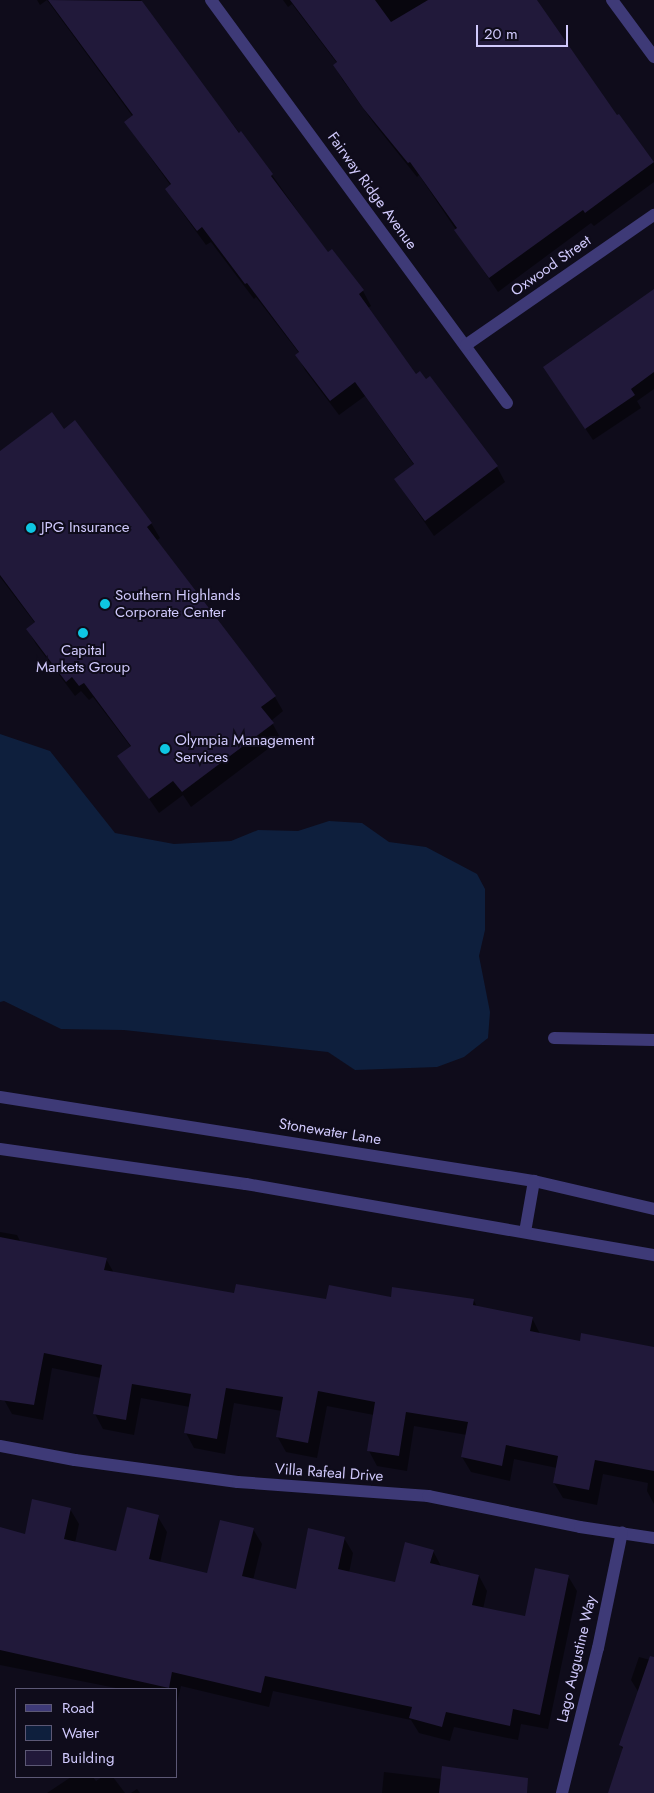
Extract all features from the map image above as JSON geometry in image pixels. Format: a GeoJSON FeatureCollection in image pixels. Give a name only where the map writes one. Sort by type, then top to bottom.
{"type":"FeatureCollection","features":[{"type":"Feature","properties":{"kind":"street","name":"Fairway Ridge Avenue"},"geometry":{"type":"LineString","coordinates":[[211,0],[507,403]]}},
{"type":"Feature","properties":{"kind":"street"},"geometry":{"type":"LineString","coordinates":[[612,0],[654,57]]}},
{"type":"Feature","properties":{"kind":"street","name":"Oxwood Street"},"geometry":{"type":"LineString","coordinates":[[466,345],[654,215]]}},
{"type":"Feature","properties":{"kind":"street"},"geometry":{"type":"LineString","coordinates":[[554,1038],[654,1040]]}},
{"type":"Feature","properties":{"kind":"street","name":"Stonewater Lane"},"geometry":{"type":"LineString","coordinates":[[0,1097],[534,1181],[654,1209]]}},
{"type":"Feature","properties":{"kind":"street"},"geometry":{"type":"LineString","coordinates":[[0,1149],[246,1184],[654,1254]]}},
{"type":"Feature","properties":{"kind":"street"},"geometry":{"type":"LineString","coordinates":[[525,1232],[534,1181]]}},
{"type":"Feature","properties":{"kind":"street","name":"Villa Rafeal Drive"},"geometry":{"type":"LineString","coordinates":[[0,1446],[74,1460],[238,1482],[428,1496],[580,1527],[654,1538]]}},
{"type":"Feature","properties":{"kind":"street","name":"Lago Augustine Way"},"geometry":{"type":"LineString","coordinates":[[562,1793],[598,1648],[622,1532]]}},
{"type":"Feature","properties":{"kind":"water"},"geometry":{"type":"Polygon","coordinates":[[[0,734],[50,751],[115,833],[174,844],[231,841],[258,830],[298,831],[329,821],[362,823],[389,842],[426,847],[477,874],[485,889],[485,930],[479,956],[490,1012],[488,1038],[464,1057],[437,1067],[355,1070],[328,1052],[124,1030],[61,1029],[4,1001],[0,1002],[0,734]]]}},
{"type":"Feature","properties":{"kind":"building"},"geometry":{"type":"Polygon","coordinates":[[[48,0],[142,1],[239,133],[241,131],[273,174],[271,176],[328,252],[332,249],[364,290],[359,294],[416,374],[420,371],[426,379],[430,376],[498,466],[425,521],[394,479],[414,464],[355,382],[330,401],[295,355],[299,352],[247,283],[245,284],[202,227],[197,231],[165,189],[171,184],[124,122],[133,115],[48,0]]]}},
{"type":"Feature","properties":{"kind":"building"},"geometry":{"type":"Polygon","coordinates":[[[290,0],[375,0],[391,22],[428,0],[537,0],[617,115],[619,114],[654,162],[585,213],[583,210],[489,278],[454,230],[457,228],[410,162],[408,163],[363,108],[333,65],[337,62],[290,0]]]}},
{"type":"Feature","properties":{"kind":"building"},"geometry":{"type":"Polygon","coordinates":[[[654,289],[654,372],[631,389],[635,395],[585,429],[543,367],[654,289]]]}},
{"type":"Feature","properties":{"kind":"building","name":"Southern Highlands Corporate Center"},"geometry":{"type":"Polygon","coordinates":[[[52,412],[64,429],[75,420],[152,523],[147,527],[276,696],[261,707],[274,723],[182,792],[173,781],[149,799],[117,756],[131,746],[84,683],[79,686],[72,677],[66,682],[26,629],[35,622],[0,575],[0,451],[52,412]]]}},
{"type":"Feature","properties":{"kind":"building"},"geometry":{"type":"Polygon","coordinates":[[[0,1237],[107,1258],[104,1270],[234,1293],[236,1284],[326,1299],[329,1285],[391,1297],[392,1287],[474,1299],[473,1305],[533,1317],[530,1331],[580,1341],[581,1333],[654,1347],[654,1471],[595,1460],[589,1490],[553,1483],[558,1456],[506,1445],[502,1466],[461,1457],[468,1422],[406,1412],[399,1456],[367,1451],[375,1402],[318,1391],[308,1443],[276,1437],[283,1397],[226,1388],[217,1439],[184,1433],[191,1394],[132,1384],[126,1420],[93,1414],[102,1365],[44,1353],[34,1405],[0,1400],[0,1237]]]}},
{"type":"Feature","properties":{"kind":"building"},"geometry":{"type":"Polygon","coordinates":[[[32,1499],[71,1508],[64,1539],[116,1551],[127,1507],[159,1515],[149,1559],[207,1573],[220,1520],[254,1528],[242,1576],[296,1589],[308,1528],[345,1537],[338,1569],[395,1582],[405,1542],[434,1550],[430,1563],[479,1575],[472,1605],[525,1616],[535,1568],[569,1575],[540,1715],[513,1709],[510,1726],[446,1712],[442,1727],[409,1718],[412,1707],[265,1676],[261,1693],[172,1672],[169,1688],[0,1650],[0,1527],[25,1534],[32,1499]]]}},
{"type":"Feature","properties":{"kind":"building"},"geometry":{"type":"Polygon","coordinates":[[[650,1656],[654,1657],[654,1793],[608,1793],[623,1747],[619,1745],[650,1656]]]}},
{"type":"Feature","properties":{"kind":"building"},"geometry":{"type":"Polygon","coordinates":[[[442,1766],[528,1778],[527,1793],[439,1793],[442,1766]]]}},
{"type":"Feature","properties":{"kind":"place","name":"JPG Insurance"},"geometry":{"type":"Point","coordinates":[31,528]}},
{"type":"Feature","properties":{"kind":"place","name":"Southern Highlands Corporate Center"},"geometry":{"type":"Point","coordinates":[105,604]}},
{"type":"Feature","properties":{"kind":"place","name":"Capital Markets Group"},"geometry":{"type":"Point","coordinates":[83,633]}},
{"type":"Feature","properties":{"kind":"place","name":"Olympia Management Services"},"geometry":{"type":"Point","coordinates":[165,749]}}]}
